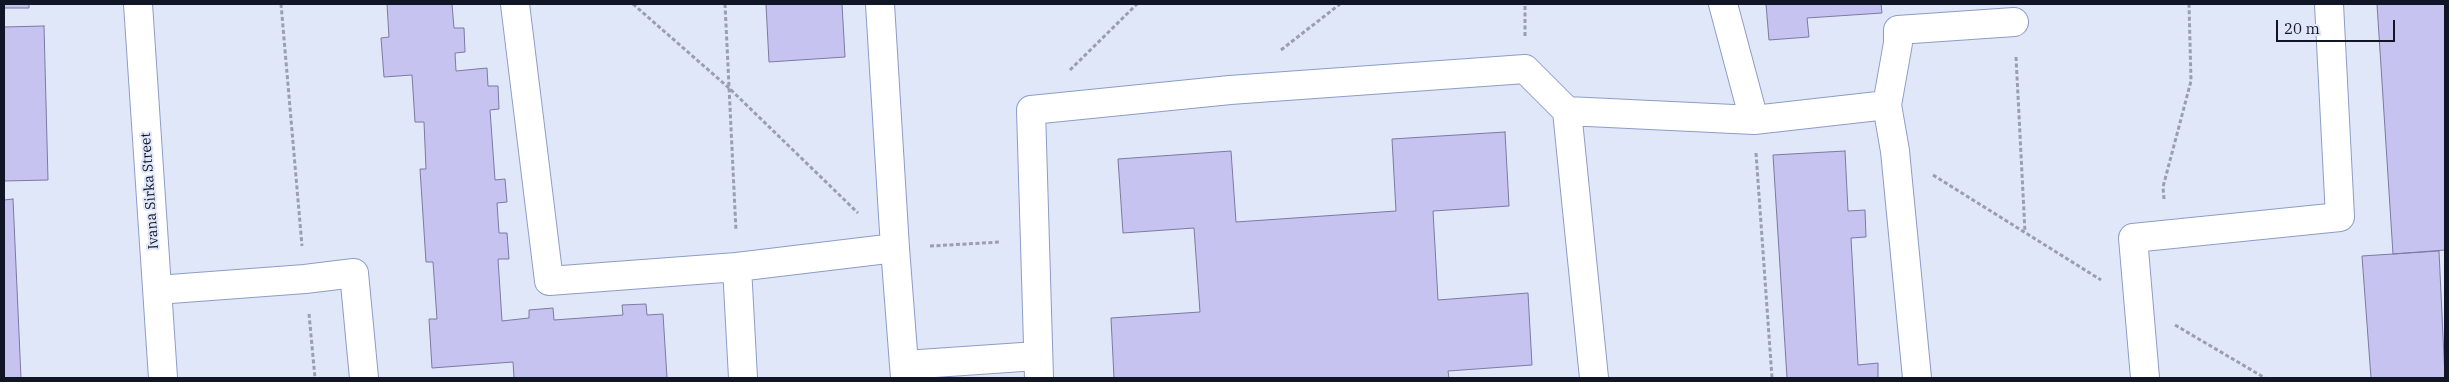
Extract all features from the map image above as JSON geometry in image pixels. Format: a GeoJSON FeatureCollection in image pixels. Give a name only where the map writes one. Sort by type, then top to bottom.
{"type":"FeatureCollection","features":[{"type":"Feature","properties":{"kind":"street","name":"Ivana Sirka Street"},"geometry":{"type":"LineString","coordinates":[[138,4],[163,378]]}},
{"type":"Feature","properties":{"kind":"street"},"geometry":{"type":"LineString","coordinates":[[515,4],[549,281],[737,267],[895,248]]}},
{"type":"Feature","properties":{"kind":"street"},"geometry":{"type":"LineString","coordinates":[[880,4],[895,248],[905,372],[1038,367],[1031,110],[1230,90],[1525,69],[1567,111],[1594,378]]}},
{"type":"Feature","properties":{"kind":"street"},"geometry":{"type":"LineString","coordinates":[[1723,4],[1754,120]]}},
{"type":"Feature","properties":{"kind":"street"},"geometry":{"type":"LineString","coordinates":[[2145,378],[2133,238],[2340,217],[2329,4]]}},
{"type":"Feature","properties":{"kind":"street"},"geometry":{"type":"LineString","coordinates":[[1917,378],[1895,151],[1886,105],[1898,43],[1898,30],[2014,22]]}},
{"type":"Feature","properties":{"kind":"street"},"geometry":{"type":"LineString","coordinates":[[1567,111],[1754,120],[1886,105]]}},
{"type":"Feature","properties":{"kind":"street"},"geometry":{"type":"LineString","coordinates":[[737,267],[743,378]]}},
{"type":"Feature","properties":{"kind":"street"},"geometry":{"type":"LineString","coordinates":[[157,290],[305,280],[354,273],[364,378]]}},
{"type":"Feature","properties":{"kind":"path"},"geometry":{"type":"LineString","coordinates":[[281,4],[315,378]]}},
{"type":"Feature","properties":{"kind":"path"},"geometry":{"type":"LineString","coordinates":[[633,4],[729,88],[895,248],[1034,240]]}},
{"type":"Feature","properties":{"kind":"path"},"geometry":{"type":"LineString","coordinates":[[725,4],[737,267]]}},
{"type":"Feature","properties":{"kind":"path"},"geometry":{"type":"LineString","coordinates":[[1031,110],[1138,4]]}},
{"type":"Feature","properties":{"kind":"path"},"geometry":{"type":"LineString","coordinates":[[1277,53],[1340,4]]}},
{"type":"Feature","properties":{"kind":"path"},"geometry":{"type":"LineString","coordinates":[[2166,234],[2163,186],[2190,81],[2189,4]]}},
{"type":"Feature","properties":{"kind":"path"},"geometry":{"type":"LineString","coordinates":[[2014,22],[2025,232]]}},
{"type":"Feature","properties":{"kind":"path"},"geometry":{"type":"LineString","coordinates":[[1754,120],[1772,378]]}},
{"type":"Feature","properties":{"kind":"path"},"geometry":{"type":"LineString","coordinates":[[1895,151],[2139,304],[2265,378]]}},
{"type":"Feature","properties":{"kind":"building"},"geometry":{"type":"Polygon","coordinates":[[[4,4],[29,4],[29,8],[4,8],[4,4]]]}},
{"type":"Feature","properties":{"kind":"building"},"geometry":{"type":"Polygon","coordinates":[[[387,4],[452,4],[454,28],[464,28],[465,52],[455,53],[456,71],[487,68],[488,86],[498,86],[499,109],[490,110],[495,180],[505,179],[507,202],[497,203],[499,233],[507,233],[509,259],[498,259],[502,321],[529,318],[529,310],[553,308],[554,320],[623,315],[622,305],[646,304],[647,315],[663,314],[667,378],[514,378],[513,362],[432,368],[429,319],[437,319],[433,262],[426,262],[420,169],[426,169],[424,122],[415,122],[412,75],[384,77],[381,38],[389,37],[387,4]]]}},
{"type":"Feature","properties":{"kind":"building"},"geometry":{"type":"Polygon","coordinates":[[[766,4],[842,4],[845,57],[769,62],[766,4]]]}},
{"type":"Feature","properties":{"kind":"building"},"geometry":{"type":"Polygon","coordinates":[[[1766,4],[1881,4],[1882,13],[1807,18],[1809,37],[1769,40],[1766,4]]]}},
{"type":"Feature","properties":{"kind":"building"},"geometry":{"type":"Polygon","coordinates":[[[2377,4],[2445,4],[2445,250],[2393,254],[2377,4]]]}},
{"type":"Feature","properties":{"kind":"building"},"geometry":{"type":"Polygon","coordinates":[[[44,26],[48,180],[4,181],[4,27],[44,26]]]}},
{"type":"Feature","properties":{"kind":"building"},"geometry":{"type":"Polygon","coordinates":[[[1505,132],[1509,206],[1433,211],[1438,300],[1528,293],[1532,365],[1448,371],[1449,378],[1114,378],[1111,318],[1200,312],[1194,228],[1123,233],[1118,159],[1231,151],[1236,222],[1396,211],[1392,139],[1505,132]]]}},
{"type":"Feature","properties":{"kind":"building"},"geometry":{"type":"Polygon","coordinates":[[[1845,151],[1848,211],[1865,210],[1866,237],[1851,238],[1858,365],[1878,363],[1878,378],[1787,378],[1773,155],[1845,151]]]}},
{"type":"Feature","properties":{"kind":"building"},"geometry":{"type":"Polygon","coordinates":[[[13,199],[21,378],[4,378],[4,200],[13,199]]]}},
{"type":"Feature","properties":{"kind":"building"},"geometry":{"type":"Polygon","coordinates":[[[2439,251],[2445,378],[2371,378],[2362,256],[2439,251]]]}}]}
